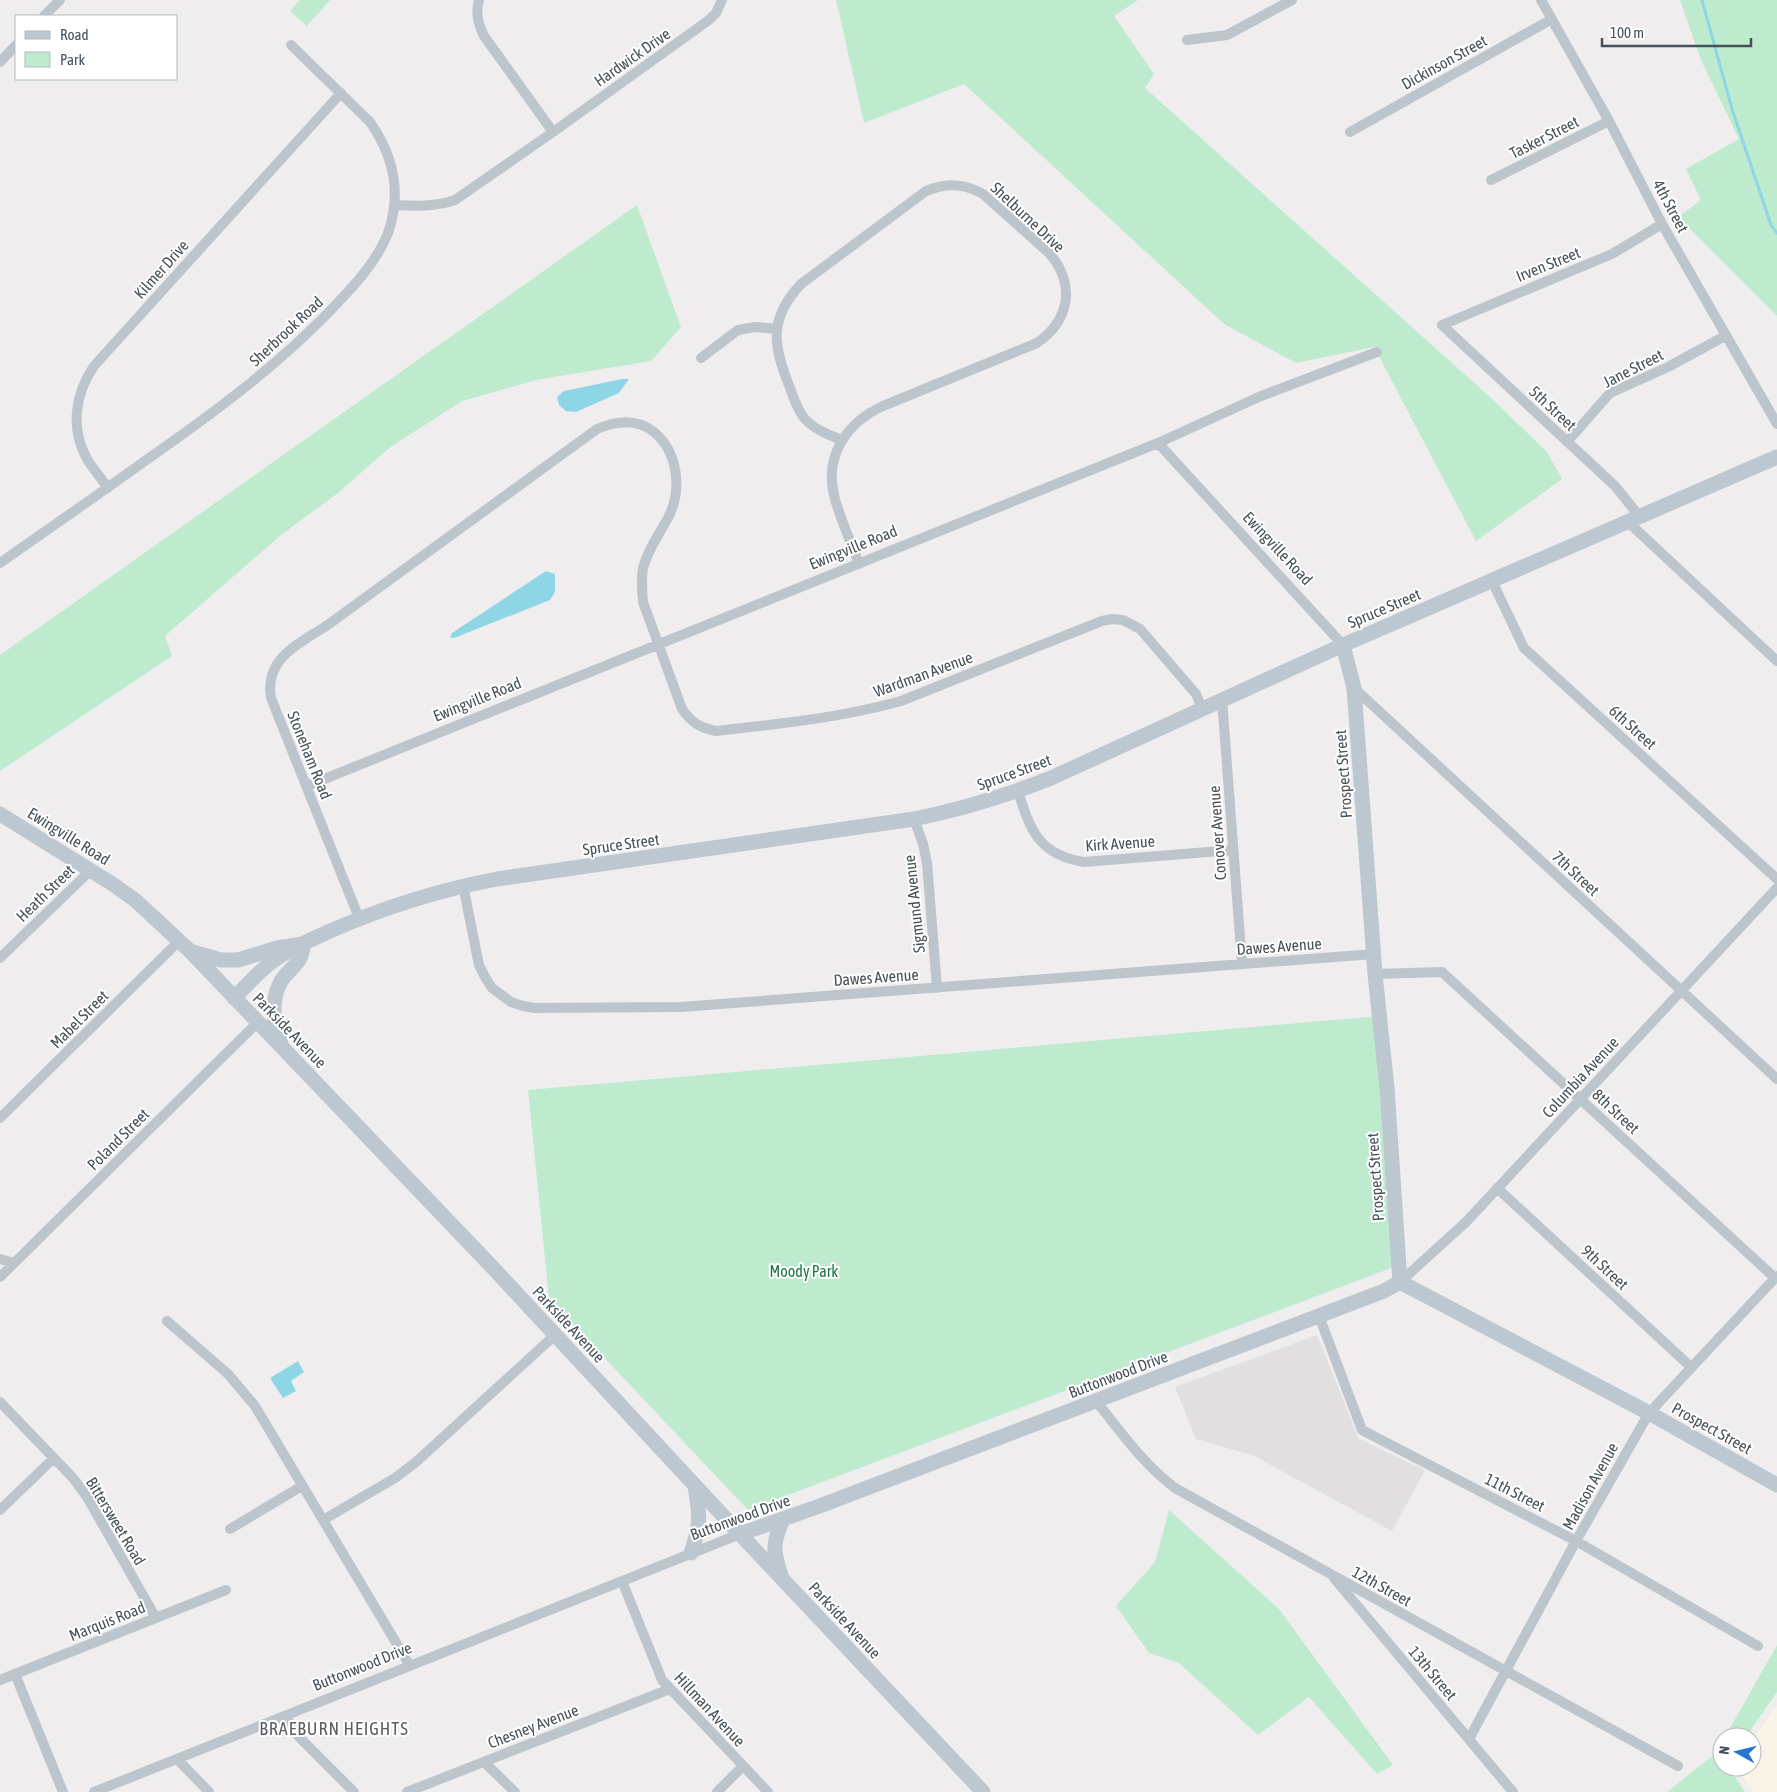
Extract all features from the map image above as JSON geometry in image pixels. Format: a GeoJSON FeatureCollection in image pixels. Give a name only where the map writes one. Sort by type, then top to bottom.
{"type":"FeatureCollection","features":[{"type":"Feature","properties":{"kind":"street"},"geometry":{"type":"LineString","coordinates":[[45,15],[60,0]]}},
{"type":"Feature","properties":{"kind":"street"},"geometry":{"type":"LineString","coordinates":[[478,0],[477,16],[484,36],[553,132]]}},
{"type":"Feature","properties":{"kind":"street","name":"Hardwick Drive"},"geometry":{"type":"LineString","coordinates":[[394,205],[427,206],[456,200],[710,20],[716,13],[722,0]]}},
{"type":"Feature","properties":{"kind":"street"},"geometry":{"type":"LineString","coordinates":[[1187,40],[1228,35],[1292,0]]}},
{"type":"Feature","properties":{"kind":"street","name":"4th Street"},"geometry":{"type":"LineString","coordinates":[[1541,0],[1610,121],[1662,224],[1777,424]]}},
{"type":"Feature","properties":{"kind":"street","name":"Dickinson Street"},"geometry":{"type":"LineString","coordinates":[[1350,132],[1552,19]]}},
{"type":"Feature","properties":{"kind":"street","name":"Sherbrook Road"},"geometry":{"type":"LineString","coordinates":[[0,563],[209,416],[249,385],[313,328],[348,292],[373,260],[387,234],[394,205],[393,170],[388,153],[380,136],[370,122],[291,45]]}},
{"type":"Feature","properties":{"kind":"street"},"geometry":{"type":"LineString","coordinates":[[0,62],[15,46]]}},
{"type":"Feature","properties":{"kind":"street","name":"Kilmer Drive"},"geometry":{"type":"LineString","coordinates":[[108,488],[88,459],[77,430],[77,403],[87,376],[341,93]]}},
{"type":"Feature","properties":{"kind":"street","name":"Tasker Street"},"geometry":{"type":"LineString","coordinates":[[1491,180],[1610,121]]}},
{"type":"Feature","properties":{"kind":"street","name":"Shelburne Drive"},"geometry":{"type":"LineString","coordinates":[[842,440],[813,426],[798,409],[780,363],[776,341],[777,329],[785,303],[801,284],[926,191],[938,186],[961,185],[973,188],[984,194],[1050,253],[1056,261],[1062,272],[1066,295],[1061,318],[1047,336],[1037,343],[870,412],[854,425],[842,440],[834,461],[832,486],[835,500],[859,564]]}},
{"type":"Feature","properties":{"kind":"street","name":"Irven Street"},"geometry":{"type":"LineString","coordinates":[[1442,324],[1612,254],[1662,224]]}},
{"type":"Feature","properties":{"kind":"street","name":"5th Street"},"geometry":{"type":"LineString","coordinates":[[1442,324],[1615,486],[1634,520],[1777,661]]}},
{"type":"Feature","properties":{"kind":"street"},"geometry":{"type":"LineString","coordinates":[[700,358],[738,330],[755,327],[777,329]]}},
{"type":"Feature","properties":{"kind":"street","name":"Jane Street"},"geometry":{"type":"LineString","coordinates":[[1567,442],[1610,393],[1668,367],[1725,336]]}},
{"type":"Feature","properties":{"kind":"street"},"geometry":{"type":"LineString","coordinates":[[1158,443],[1261,396],[1377,352]]}},
{"type":"Feature","properties":{"kind":"street","name":"Stoneham Road"},"geometry":{"type":"LineString","coordinates":[[359,918],[271,698],[270,679],[273,669],[284,655],[597,429],[611,423],[626,421],[649,428],[657,434],[671,455],[676,470],[676,492],[670,514],[651,547],[643,568],[643,602],[659,645]]}},
{"type":"Feature","properties":{"kind":"street","name":"Ewingville Road"},"geometry":{"type":"LineString","coordinates":[[307,786],[1158,443],[1343,645]]}},
{"type":"Feature","properties":{"kind":"street","name":"Spruce Street"},"geometry":{"type":"LineString","coordinates":[[234,998],[273,961],[303,944],[359,918],[418,897],[463,885],[914,818],[952,811],[1018,791],[1051,778],[1343,645],[1777,457]]}},
{"type":"Feature","properties":{"kind":"street","name":"6th Street"},"geometry":{"type":"LineString","coordinates":[[1492,581],[1524,648],[1777,879]]}},
{"type":"Feature","properties":{"kind":"street","name":"Wardman Avenue"},"geometry":{"type":"LineString","coordinates":[[659,645],[682,709],[696,724],[716,731],[818,719],[878,707],[901,700],[1102,621],[1112,619],[1123,620],[1140,629],[1196,694],[1202,709]]}},
{"type":"Feature","properties":{"kind":"street","name":"Prospect Street"},"geometry":{"type":"LineString","coordinates":[[1343,645],[1354,688],[1375,974],[1387,1088],[1400,1282],[1649,1413],[1777,1485]]}},
{"type":"Feature","properties":{"kind":"street","name":"7th Street"},"geometry":{"type":"LineString","coordinates":[[1354,688],[1777,1079]]}},
{"type":"Feature","properties":{"kind":"street","name":"Conover Avenue"},"geometry":{"type":"LineString","coordinates":[[1222,699],[1242,964]]}},
{"type":"Feature","properties":{"kind":"street","name":"Kirk Avenue"},"geometry":{"type":"LineString","coordinates":[[1018,791],[1026,817],[1039,841],[1049,850],[1071,860],[1084,862],[1233,850]]}},
{"type":"Feature","properties":{"kind":"street","name":"Ewingville Road"},"geometry":{"type":"LineString","coordinates":[[0,814],[120,889]]}},
{"type":"Feature","properties":{"kind":"street","name":"Sigmund Avenue"},"geometry":{"type":"LineString","coordinates":[[914,818],[927,863],[937,988]]}},
{"type":"Feature","properties":{"kind":"street","name":"Heath Street"},"geometry":{"type":"LineString","coordinates":[[0,958],[90,870]]}},
{"type":"Feature","properties":{"kind":"street","name":"Dawes Avenue"},"geometry":{"type":"LineString","coordinates":[[463,885],[479,966],[484,977],[501,996],[523,1006],[535,1008],[681,1007],[1374,954]]}},
{"type":"Feature","properties":{"kind":"street","name":"Columbia Avenue"},"geometry":{"type":"LineString","coordinates":[[1400,1282],[1466,1222],[1777,888]]}},
{"type":"Feature","properties":{"kind":"street","name":"Parkside Avenue"},"geometry":{"type":"LineString","coordinates":[[120,889],[155,917],[258,1022],[555,1335],[983,1792]]}},
{"type":"Feature","properties":{"kind":"street"},"geometry":{"type":"LineString","coordinates":[[185,946],[210,958],[238,960],[277,948],[303,944],[303,953],[297,964],[280,982],[275,997],[273,1013],[282,1048]]}},
{"type":"Feature","properties":{"kind":"street","name":"Mabel Street"},"geometry":{"type":"LineString","coordinates":[[0,1118],[185,946]]}},
{"type":"Feature","properties":{"kind":"street","name":"8th Street"},"geometry":{"type":"LineString","coordinates":[[1375,974],[1442,972],[1776,1277]]}},
{"type":"Feature","properties":{"kind":"street","name":"Poland Street"},"geometry":{"type":"LineString","coordinates":[[0,1277],[258,1022]]}},
{"type":"Feature","properties":{"kind":"street","name":"9th Street"},"geometry":{"type":"LineString","coordinates":[[1497,1188],[1691,1367]]}},
{"type":"Feature","properties":{"kind":"street"},"geometry":{"type":"LineString","coordinates":[[0,1259],[14,1263]]}},
{"type":"Feature","properties":{"kind":"street","name":"Madison Avenue"},"geometry":{"type":"LineString","coordinates":[[1469,1740],[1576,1541],[1649,1413],[1776,1277]]}},
{"type":"Feature","properties":{"kind":"street","name":"Buttonwood Drive"},"geometry":{"type":"LineString","coordinates":[[94,1792],[740,1534],[1096,1401],[1384,1291],[1400,1282]]}},
{"type":"Feature","properties":{"kind":"street","name":"11th Street"},"geometry":{"type":"LineString","coordinates":[[1318,1316],[1362,1430],[1576,1541],[1758,1646]]}},
{"type":"Feature","properties":{"kind":"street"},"geometry":{"type":"LineString","coordinates":[[167,1321],[222,1369],[242,1389],[255,1406],[410,1666]]}},
{"type":"Feature","properties":{"kind":"street"},"geometry":{"type":"LineString","coordinates":[[323,1520],[395,1478],[416,1462],[555,1335]]}},
{"type":"Feature","properties":{"kind":"street","name":"12th Street"},"geometry":{"type":"LineString","coordinates":[[1096,1401],[1144,1462],[1157,1475],[1175,1488],[1678,1766]]}},
{"type":"Feature","properties":{"kind":"street","name":"Bittersweet Road"},"geometry":{"type":"LineString","coordinates":[[0,1402],[54,1458],[87,1497],[156,1618]]}},
{"type":"Feature","properties":{"kind":"street"},"geometry":{"type":"LineString","coordinates":[[0,1510],[54,1458]]}},
{"type":"Feature","properties":{"kind":"street"},"geometry":{"type":"LineString","coordinates":[[230,1529],[302,1486]]}},
{"type":"Feature","properties":{"kind":"street"},"geometry":{"type":"LineString","coordinates":[[692,1553],[700,1517],[695,1486]]}},
{"type":"Feature","properties":{"kind":"street"},"geometry":{"type":"LineString","coordinates":[[781,1578],[774,1555],[775,1537],[783,1519]]}},
{"type":"Feature","properties":{"kind":"street","name":"13th Street"},"geometry":{"type":"LineString","coordinates":[[1330,1574],[1513,1792]]}},
{"type":"Feature","properties":{"kind":"street","name":"Hillman Avenue"},"geometry":{"type":"LineString","coordinates":[[622,1581],[662,1680],[768,1792]]}},
{"type":"Feature","properties":{"kind":"street","name":"Marquis Road"},"geometry":{"type":"LineString","coordinates":[[0,1680],[226,1590]]}},
{"type":"Feature","properties":{"kind":"street"},"geometry":{"type":"LineString","coordinates":[[15,1674],[64,1792]]}},
{"type":"Feature","properties":{"kind":"street","name":"Chesney Avenue"},"geometry":{"type":"LineString","coordinates":[[407,1792],[670,1689]]}},
{"type":"Feature","properties":{"kind":"street"},"geometry":{"type":"LineString","coordinates":[[285,1716],[299,1737],[354,1792]]}},
{"type":"Feature","properties":{"kind":"street"},"geometry":{"type":"LineString","coordinates":[[177,1759],[209,1792]]}},
{"type":"Feature","properties":{"kind":"street"},"geometry":{"type":"LineString","coordinates":[[484,1762],[515,1792]]}},
{"type":"Feature","properties":{"kind":"street"},"geometry":{"type":"LineString","coordinates":[[718,1792],[744,1766]]}},
{"type":"Feature","properties":{"kind":"shaded area"},"geometry":{"type":"Polygon","coordinates":[[[1317,1335],[1359,1439],[1425,1470],[1392,1531],[1252,1455],[1196,1439],[1175,1387],[1317,1335]]]}},
{"type":"Feature","properties":{"kind":"shaded area"},"geometry":{"type":"Polygon","coordinates":[[[1777,1705],[1777,1792],[1753,1792],[1743,1777],[1762,1777],[1762,1727],[1777,1705]]]}},
{"type":"Feature","properties":{"kind":"green space"},"geometry":{"type":"Polygon","coordinates":[[[300,0],[330,0],[307,26],[290,11],[300,0]]]}},
{"type":"Feature","properties":{"kind":"green space"},"geometry":{"type":"Polygon","coordinates":[[[836,0],[1138,0],[1114,16],[1154,74],[1145,88],[1490,397],[1547,452],[1562,479],[1476,541],[1374,347],[1296,363],[1224,324],[964,84],[864,123],[836,0]]]}},
{"type":"Feature","properties":{"kind":"green space"},"geometry":{"type":"Polygon","coordinates":[[[1680,0],[1777,0],[1777,316],[1678,217],[1701,200],[1686,169],[1739,139],[1701,60],[1680,0]]]}},
{"type":"Feature","properties":{"kind":"green space"},"geometry":{"type":"Polygon","coordinates":[[[637,205],[681,327],[651,361],[536,380],[462,401],[389,448],[338,493],[281,535],[165,636],[172,656],[0,771],[0,655],[637,205]]]}},
{"type":"Feature","properties":{"kind":"green space","name":"Moody Park"},"geometry":{"type":"Polygon","coordinates":[[[1379,1016],[1402,1264],[748,1510],[549,1299],[528,1090],[1379,1016]]]}},
{"type":"Feature","properties":{"kind":"green space"},"geometry":{"type":"Polygon","coordinates":[[[1169,1510],[1279,1609],[1393,1765],[1377,1774],[1309,1697],[1258,1735],[1179,1663],[1149,1653],[1116,1606],[1155,1562],[1169,1510]]]}},
{"type":"Feature","properties":{"kind":"green space"},"geometry":{"type":"Polygon","coordinates":[[[1777,1645],[1777,1692],[1753,1727],[1731,1727],[1777,1645]]]}},
{"type":"Feature","properties":{"kind":"green space"},"geometry":{"type":"Polygon","coordinates":[[[1712,1756],[1712,1777],[1735,1777],[1745,1792],[1667,1792],[1712,1756]]]}},
{"type":"Feature","properties":{"kind":"water"},"geometry":{"type":"Polygon","coordinates":[[[629,379],[619,393],[576,412],[566,411],[559,405],[557,397],[564,391],[629,379]]]}},
{"type":"Feature","properties":{"kind":"water"},"geometry":{"type":"Polygon","coordinates":[[[546,571],[555,574],[555,592],[550,600],[450,638],[452,633],[546,571]]]}},
{"type":"Feature","properties":{"kind":"water"},"geometry":{"type":"Polygon","coordinates":[[[298,1361],[304,1372],[291,1381],[296,1391],[283,1398],[270,1378],[298,1361]]]}},
{"type":"Feature","properties":{"kind":"waterway"},"geometry":{"type":"LineString","coordinates":[[1702,0],[1732,109],[1771,225],[1777,233]]}},
{"type":"Feature","properties":{"kind":"district","name":"BRAEBURN HEIGHTS"},"geometry":{"type":"Point","coordinates":[334,1729]}}]}
